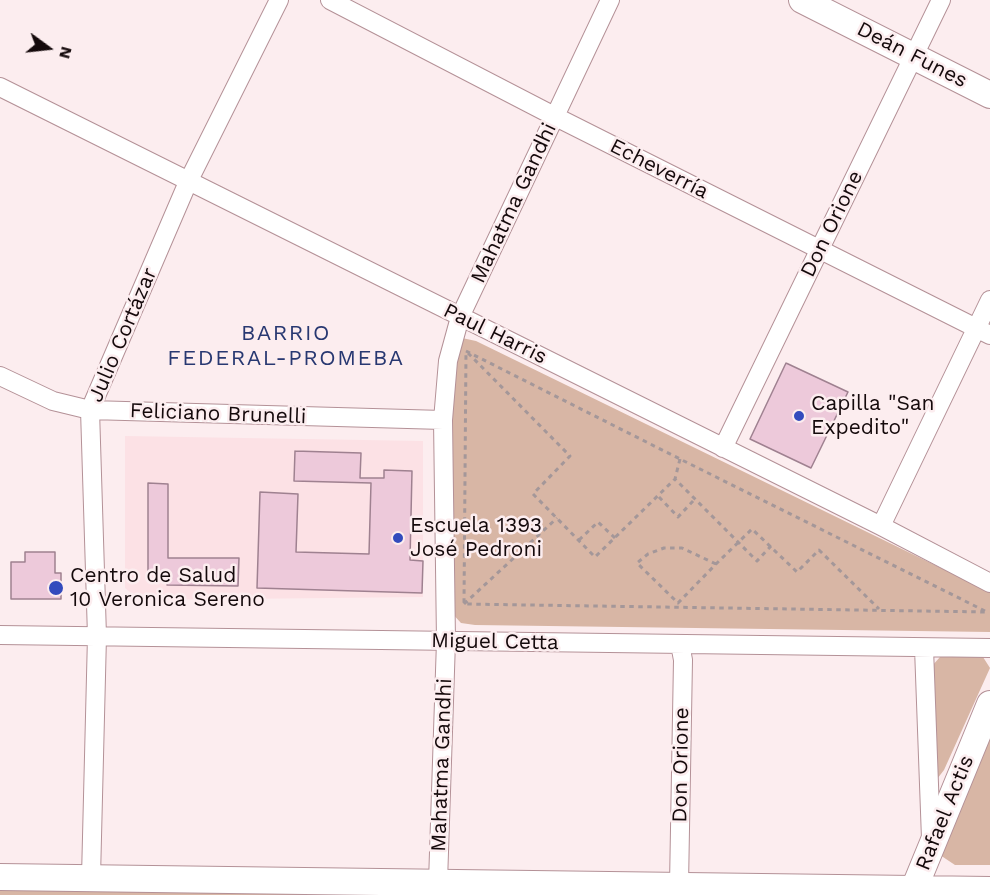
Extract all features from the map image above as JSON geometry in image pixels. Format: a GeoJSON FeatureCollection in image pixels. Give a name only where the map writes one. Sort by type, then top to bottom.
{"type":"FeatureCollection","features":[{"type":"Feature","properties":{"kind":"street","name":"Julio Cortázar"},"geometry":{"type":"LineString","coordinates":[[92,878],[97,636],[90,410],[188,182],[279,0]]}},
{"type":"Feature","properties":{"kind":"street","name":"Echeverría"},"geometry":{"type":"LineString","coordinates":[[330,0],[554,116],[983,331]]}},
{"type":"Feature","properties":{"kind":"street","name":"Mahatma Gandhi"},"geometry":{"type":"LineString","coordinates":[[438,882],[446,641],[443,420],[448,361],[460,316],[610,0]]}},
{"type":"Feature","properties":{"kind":"street","name":"Deán Funes"},"geometry":{"type":"LineString","coordinates":[[802,0],[990,95]]}},
{"type":"Feature","properties":{"kind":"street","name":"Don Orione"},"geometry":{"type":"LineString","coordinates":[[723,448],[941,0]]}},
{"type":"Feature","properties":{"kind":"street","name":"Paul Harris"},"geometry":{"type":"LineString","coordinates":[[0,87],[990,583]]}},
{"type":"Feature","properties":{"kind":"street"},"geometry":{"type":"LineString","coordinates":[[880,526],[983,331],[990,300]]}},
{"type":"Feature","properties":{"kind":"street","name":"Feliciano Brunelli"},"geometry":{"type":"LineString","coordinates":[[0,376],[53,400],[90,410],[443,420]]}},
{"type":"Feature","properties":{"kind":"street","name":"Miguel Cetta"},"geometry":{"type":"LineString","coordinates":[[0,635],[990,648]]}},
{"type":"Feature","properties":{"kind":"street","name":"Don Orione"},"geometry":{"type":"LineString","coordinates":[[679,885],[683,660],[680,644]]}},
{"type":"Feature","properties":{"kind":"street"},"geometry":{"type":"LineString","coordinates":[[924,648],[931,850]]}},
{"type":"Feature","properties":{"kind":"street","name":"Rafael Actis"},"geometry":{"type":"LineString","coordinates":[[914,889],[990,704]]}},
{"type":"Feature","properties":{"kind":"street"},"geometry":{"type":"LineString","coordinates":[[0,877],[990,890]]}},
{"type":"Feature","properties":{"kind":"path"},"geometry":{"type":"LineString","coordinates":[[466,351],[570,456],[533,494],[595,557],[675,479],[681,459]]}},
{"type":"Feature","properties":{"kind":"path"},"geometry":{"type":"LineString","coordinates":[[464,604],[677,605],[987,612],[466,351]]}},
{"type":"Feature","properties":{"kind":"path"},"geometry":{"type":"LineString","coordinates":[[464,604],[466,351]]}},
{"type":"Feature","properties":{"kind":"path"},"geometry":{"type":"LineString","coordinates":[[675,479],[757,561],[771,546]]}},
{"type":"Feature","properties":{"kind":"path"},"geometry":{"type":"LineString","coordinates":[[658,496],[678,517],[695,499]]}},
{"type":"Feature","properties":{"kind":"path"},"geometry":{"type":"LineString","coordinates":[[464,604],[557,518]]}},
{"type":"Feature","properties":{"kind":"path"},"geometry":{"type":"LineString","coordinates":[[579,540],[598,522],[615,538]]}},
{"type":"Feature","properties":{"kind":"path"},"geometry":{"type":"LineString","coordinates":[[677,605],[752,529],[797,572],[819,550],[881,611]]}},
{"type":"Feature","properties":{"kind":"path"},"geometry":{"type":"LineString","coordinates":[[677,605],[637,562],[648,554],[664,548],[682,548],[716,564]]}},
{"type":"Feature","properties":{"kind":"shaded area"},"geometry":{"type":"Polygon","coordinates":[[[462,338],[476,341],[990,592],[990,632],[461,623],[450,611],[448,419],[453,361],[462,338]]]}},
{"type":"Feature","properties":{"kind":"shaded area"},"geometry":{"type":"Polygon","coordinates":[[[125,436],[423,441],[423,597],[139,600],[125,588],[125,436]]]}},
{"type":"Feature","properties":{"kind":"shaded area"},"geometry":{"type":"Polygon","coordinates":[[[940,657],[983,657],[990,668],[944,770],[934,783],[932,666],[940,657]]]}},
{"type":"Feature","properties":{"kind":"shaded area"},"geometry":{"type":"Polygon","coordinates":[[[990,728],[990,865],[955,865],[937,853],[990,728]]]}},
{"type":"Feature","properties":{"kind":"shaded area"},"geometry":{"type":"Polygon","coordinates":[[[0,890],[476,895],[0,895],[0,890]]]}},
{"type":"Feature","properties":{"kind":"building","name":"Capilla \"San Expedito\""},"geometry":{"type":"Polygon","coordinates":[[[786,363],[848,392],[811,468],[750,439],[786,363]]]}},
{"type":"Feature","properties":{"kind":"building"},"geometry":{"type":"Polygon","coordinates":[[[295,451],[361,453],[360,478],[384,478],[384,470],[412,471],[410,560],[423,561],[422,593],[257,588],[260,492],[298,494],[296,552],[369,554],[371,483],[294,481],[295,451]]]}},
{"type":"Feature","properties":{"kind":"building"},"geometry":{"type":"Polygon","coordinates":[[[148,483],[168,484],[168,558],[239,558],[238,586],[167,585],[167,572],[148,572],[148,483]]]}},
{"type":"Feature","properties":{"kind":"building"},"geometry":{"type":"Polygon","coordinates":[[[25,552],[55,552],[55,573],[61,573],[61,599],[11,599],[11,562],[25,562],[25,552]]]}},
{"type":"Feature","properties":{"kind":"place","name":"Capilla \"San Expedito\""},"geometry":{"type":"Point","coordinates":[799,416]}},
{"type":"Feature","properties":{"kind":"place","name":"Escuela 1393 José Pedroni"},"geometry":{"type":"Point","coordinates":[398,538]}},
{"type":"Feature","properties":{"kind":"place","name":"Centro de Salud 10 Veronica Sereno"},"geometry":{"type":"Point","coordinates":[56,588]}},
{"type":"Feature","properties":{"kind":"district","name":"BARRIO FEDERAL-PROMEBA"},"geometry":{"type":"Point","coordinates":[286,346]}}]}
